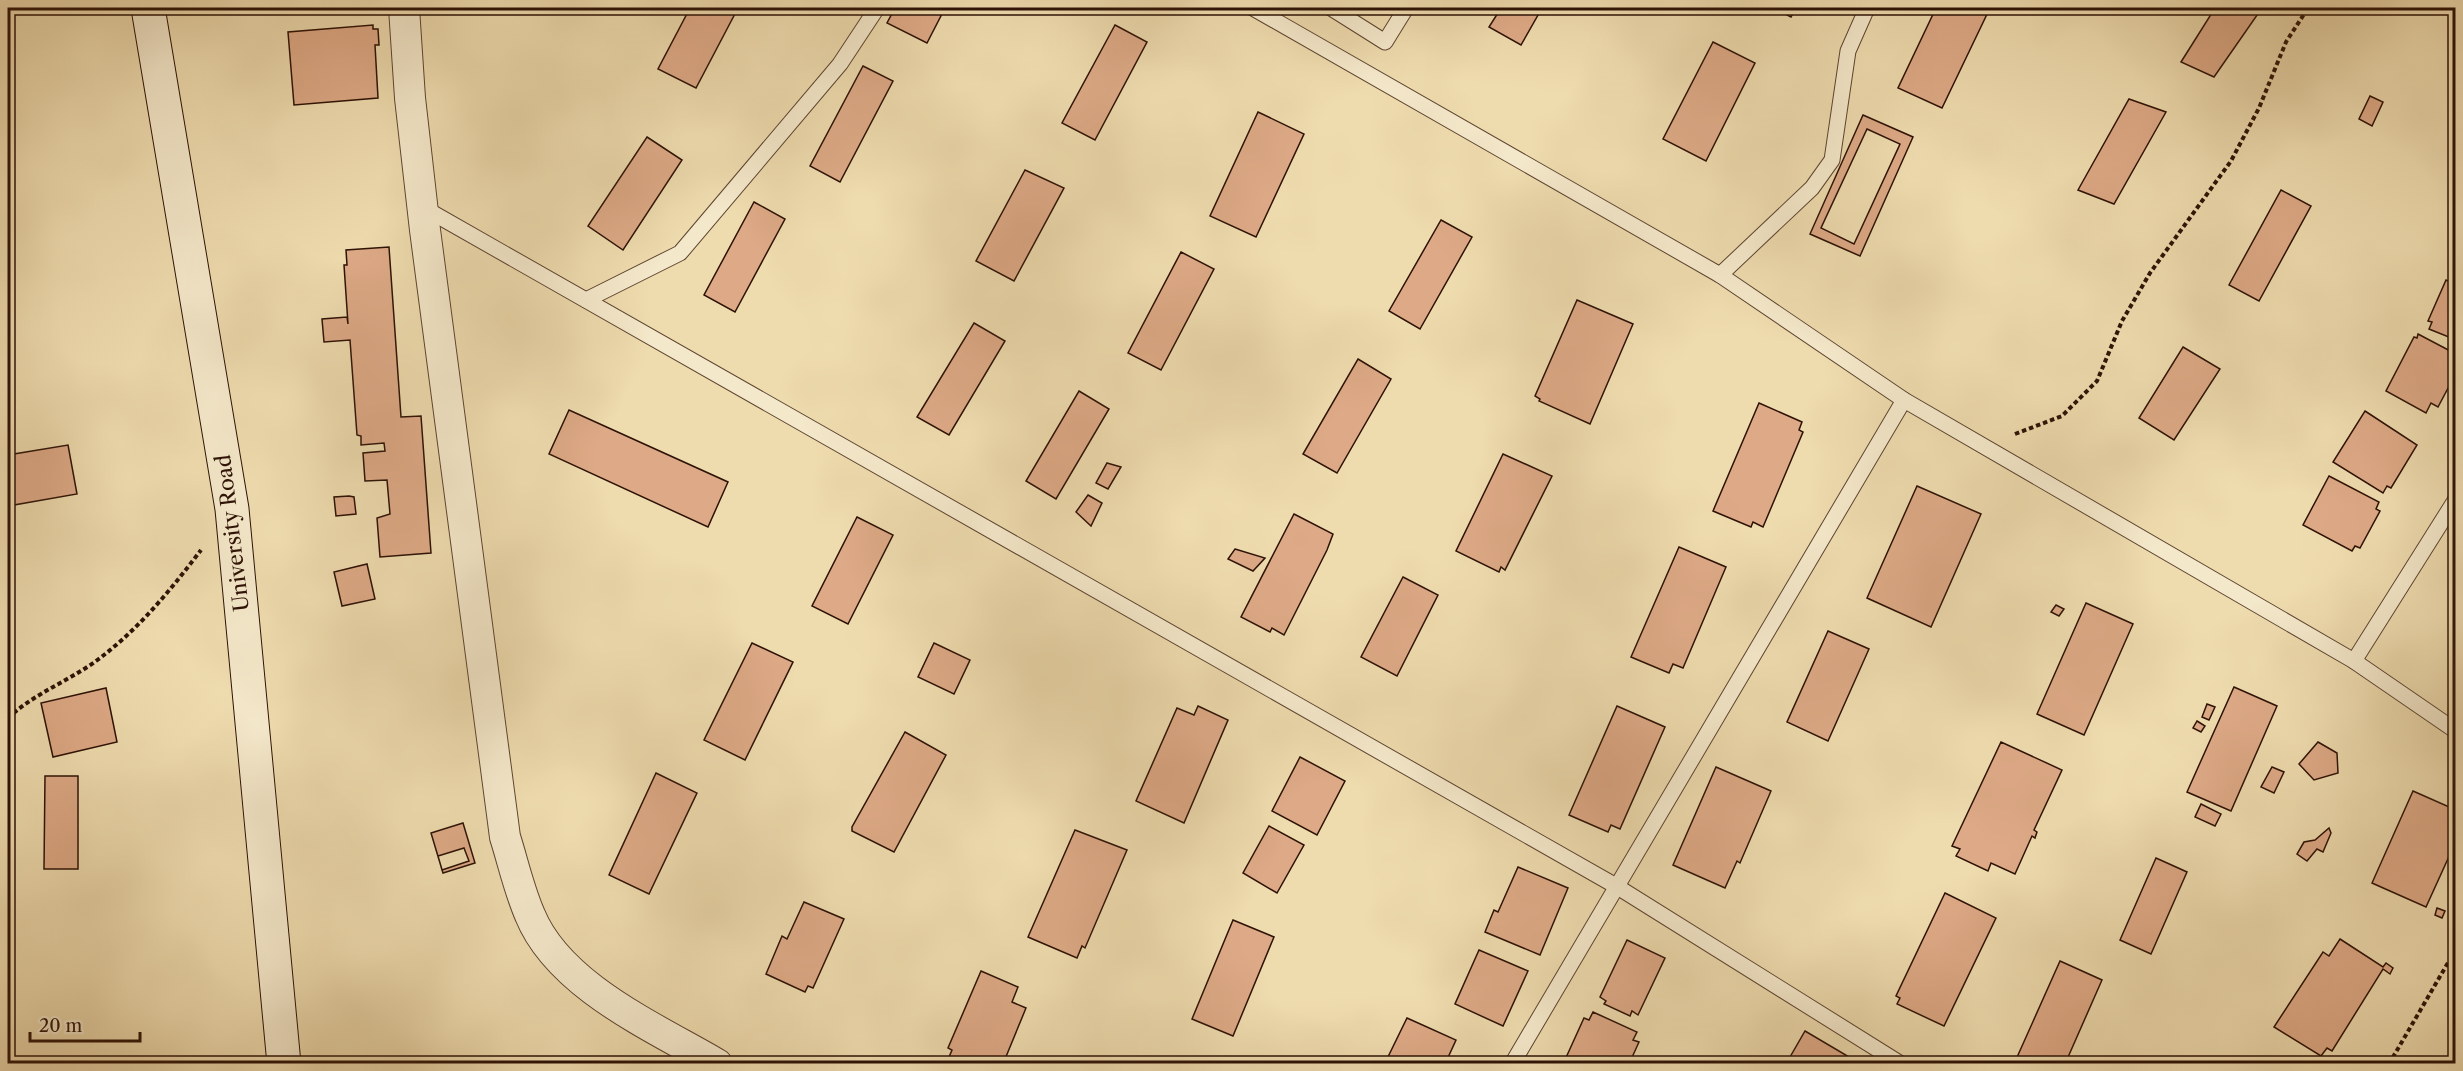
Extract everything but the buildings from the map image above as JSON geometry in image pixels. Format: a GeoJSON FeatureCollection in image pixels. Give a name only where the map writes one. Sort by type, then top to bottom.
{"type":"FeatureCollection","features":[{"type":"Feature","properties":{"kind":"main road","name":"University Road"},"geometry":{"type":"LineString","coordinates":[[148,8],[232,509],[284,1064]]}},
{"type":"Feature","properties":{"kind":"street"},"geometry":{"type":"LineString","coordinates":[[404,8],[410,98],[505,837],[530,917],[558,959],[599,994],[717,1064]]}},
{"type":"Feature","properties":{"kind":"lane"},"geometry":{"type":"LineString","coordinates":[[586,300],[680,253],[840,64],[877,8]]}},
{"type":"Feature","properties":{"kind":"lane"},"geometry":{"type":"LineString","coordinates":[[1258,8],[1720,275],[1904,400],[2354,661],[2456,731]]}},
{"type":"Feature","properties":{"kind":"lane"},"geometry":{"type":"LineString","coordinates":[[1331,8],[1385,42],[1406,8]]}},
{"type":"Feature","properties":{"kind":"lane"},"geometry":{"type":"LineString","coordinates":[[1720,275],[1812,188],[1832,160],[1848,51],[1867,8]]}},
{"type":"Feature","properties":{"kind":"lane"},"geometry":{"type":"LineString","coordinates":[[424,208],[1616,886],[1901,1064]]}},
{"type":"Feature","properties":{"kind":"lane"},"geometry":{"type":"LineString","coordinates":[[1512,1064],[1904,400]]}},
{"type":"Feature","properties":{"kind":"lane"},"geometry":{"type":"LineString","coordinates":[[2354,661],[2456,499]]}},
{"type":"Feature","properties":{"kind":"path"},"geometry":{"type":"LineString","coordinates":[[1980,445],[2062,416],[2097,381],[2122,321],[2150,273],[2231,161],[2259,108],[2286,42],[2307,8]]}},
{"type":"Feature","properties":{"kind":"path"},"geometry":{"type":"LineString","coordinates":[[8,718],[27,700],[96,661],[139,623],[172,588],[232,509]]}},
{"type":"Feature","properties":{"kind":"path"},"geometry":{"type":"LineString","coordinates":[[2389,1064],[2456,949]]}}]}
